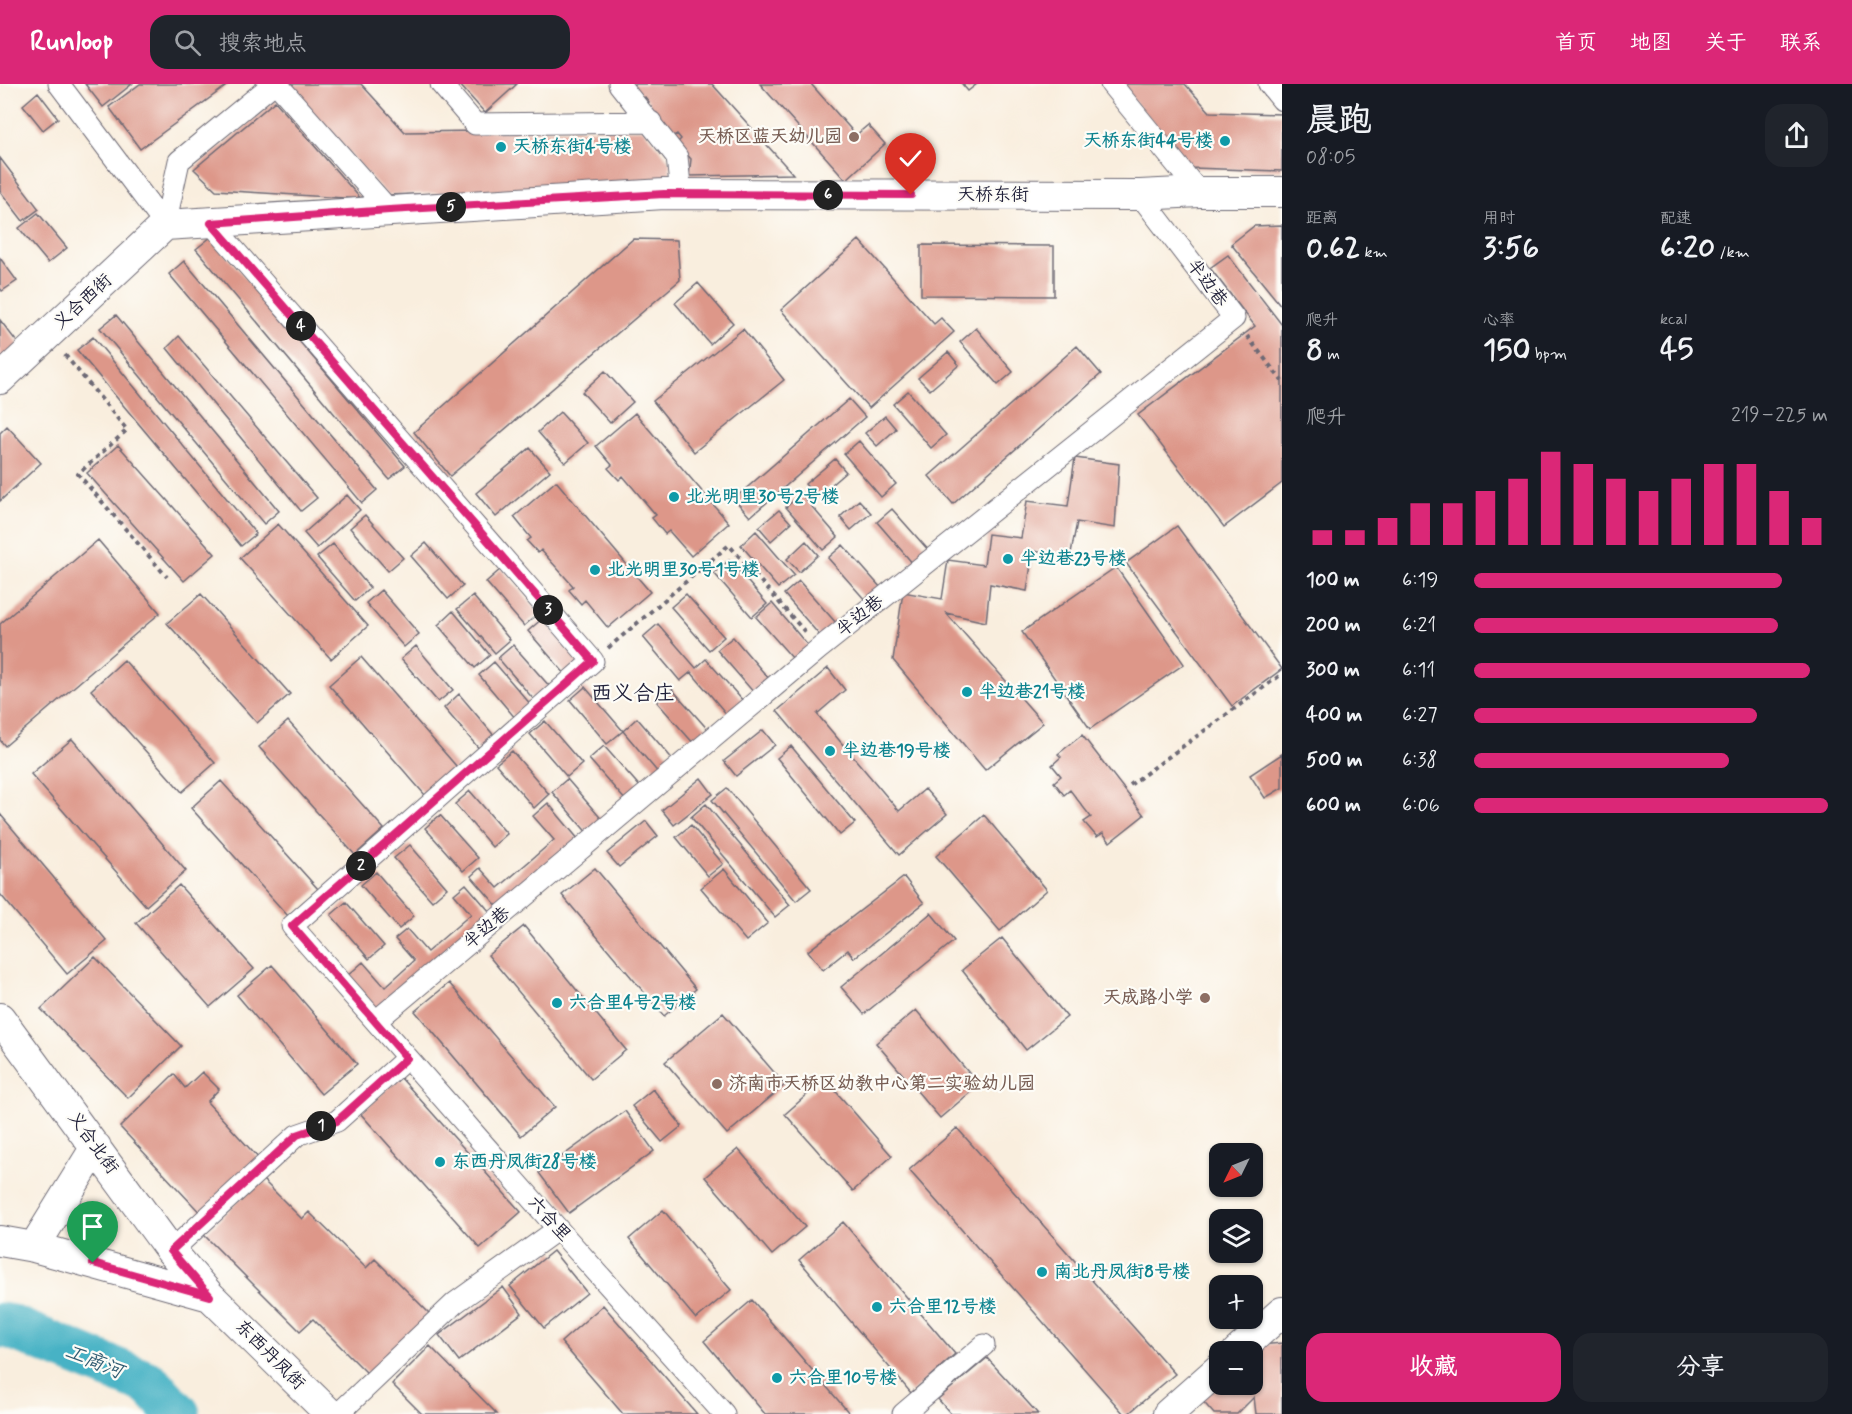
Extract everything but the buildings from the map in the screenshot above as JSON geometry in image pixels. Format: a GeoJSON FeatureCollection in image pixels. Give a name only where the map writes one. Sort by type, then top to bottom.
{"type":"FeatureCollection","features":[{"type":"Feature","properties":{"kind":"street"},"geometry":{"type":"LineString","coordinates":[[59,84],[165,225]]}},
{"type":"Feature","properties":{"kind":"street"},"geometry":{"type":"LineString","coordinates":[[165,225],[179,161],[275,84],[389,210]]}},
{"type":"Feature","properties":{"kind":"street"},"geometry":{"type":"LineString","coordinates":[[441,84],[475,124],[651,122]]}},
{"type":"Feature","properties":{"kind":"street"},"geometry":{"type":"LineString","coordinates":[[619,84],[677,157],[681,194]]}},
{"type":"Feature","properties":{"kind":"street"},"geometry":{"type":"LineString","coordinates":[[1111,84],[1199,192]]}},
{"type":"Feature","properties":{"kind":"street"},"geometry":{"type":"LineString","coordinates":[[1269,84],[1282,99]]}},
{"type":"Feature","properties":{"kind":"street","name":"天桥东街"},"geometry":{"type":"LineString","coordinates":[[165,225],[681,194],[1140,195],[1282,192]]}},
{"type":"Feature","properties":{"kind":"street","name":"半边巷"},"geometry":{"type":"LineString","coordinates":[[376,1021],[820,648],[1234,318],[1140,195]]}},
{"type":"Feature","properties":{"kind":"street"},"geometry":{"type":"LineString","coordinates":[[211,223],[593,661]]}},
{"type":"Feature","properties":{"kind":"street","name":"义合西街"},"geometry":{"type":"LineString","coordinates":[[0,379],[165,225]]}},
{"type":"Feature","properties":{"kind":"street","name":"六合里"},"geometry":{"type":"LineString","coordinates":[[593,661],[292,926],[724,1414]]}},
{"type":"Feature","properties":{"kind":"street","name":"义合北街"},"geometry":{"type":"LineString","coordinates":[[0,1018],[171,1251],[210,1296]]}},
{"type":"Feature","properties":{"kind":"street"},"geometry":{"type":"LineString","coordinates":[[171,1251],[297,1135],[337,1121],[407,1058]]}},
{"type":"Feature","properties":{"kind":"street"},"geometry":{"type":"LineString","coordinates":[[34,1247],[96,1147]]}},
{"type":"Feature","properties":{"kind":"street"},"geometry":{"type":"LineString","coordinates":[[338,1414],[455,1304],[558,1229]]}},
{"type":"Feature","properties":{"kind":"street"},"geometry":{"type":"LineString","coordinates":[[0,1241],[34,1247],[210,1296]]}},
{"type":"Feature","properties":{"kind":"street","name":"东西丹凤街"},"geometry":{"type":"LineString","coordinates":[[210,1296],[330,1414]]}},
{"type":"Feature","properties":{"kind":"street"},"geometry":{"type":"LineString","coordinates":[[1250,1341],[1282,1312]]}},
{"type":"Feature","properties":{"kind":"street"},"geometry":{"type":"LineString","coordinates":[[903,1414],[984,1345]]}},
{"type":"Feature","properties":{"kind":"street"},"geometry":{"type":"LineString","coordinates":[[1167,1414],[1209,1378]]}},
{"type":"Feature","properties":{"kind":"path"},"geometry":{"type":"LineString","coordinates":[[1234,318],[1282,381]]}},
{"type":"Feature","properties":{"kind":"path"},"geometry":{"type":"LineString","coordinates":[[48,334],[127,429],[78,474],[167,577]]}},
{"type":"Feature","properties":{"kind":"path"},"geometry":{"type":"LineString","coordinates":[[593,661],[729,544],[820,648]]}},
{"type":"Feature","properties":{"kind":"path"},"geometry":{"type":"LineString","coordinates":[[1130,785],[1282,674]]}},
{"type":"Feature","properties":{"kind":"waterway","name":"工商河"},"geometry":{"type":"LineString","coordinates":[[0,1325],[11,1327],[150,1384],[178,1414]]}},
{"type":"Feature","properties":{"kind":"place","name":"天桥区蓝天幼儿园"},"geometry":{"type":"Point","coordinates":[854,137]}},
{"type":"Feature","properties":{"kind":"place","name":"天桥东街44号楼"},"geometry":{"type":"Point","coordinates":[1225,141]}},
{"type":"Feature","properties":{"kind":"place","name":"天桥东街4号楼"},"geometry":{"type":"Point","coordinates":[501,147]}},
{"type":"Feature","properties":{"kind":"place","name":"北光明里30号2号楼"},"geometry":{"type":"Point","coordinates":[674,497]}},
{"type":"Feature","properties":{"kind":"place","name":"半边巷23号楼"},"geometry":{"type":"Point","coordinates":[1008,559]}},
{"type":"Feature","properties":{"kind":"place","name":"北光明里30号1号楼"},"geometry":{"type":"Point","coordinates":[595,570]}},
{"type":"Feature","properties":{"kind":"place","name":"半边巷21号楼"},"geometry":{"type":"Point","coordinates":[967,692]}},
{"type":"Feature","properties":{"kind":"place","name":"半边巷19号楼"},"geometry":{"type":"Point","coordinates":[830,751]}},
{"type":"Feature","properties":{"kind":"place","name":"天成路小学"},"geometry":{"type":"Point","coordinates":[1205,998]}},
{"type":"Feature","properties":{"kind":"place","name":"六合里4号2号楼"},"geometry":{"type":"Point","coordinates":[557,1003]}},
{"type":"Feature","properties":{"kind":"place","name":"济南市天桥区幼教中心第二实验幼儿园"},"geometry":{"type":"Point","coordinates":[717,1084]}},
{"type":"Feature","properties":{"kind":"place","name":"东西丹凤街28号楼"},"geometry":{"type":"Point","coordinates":[440,1162]}},
{"type":"Feature","properties":{"kind":"place","name":"南北丹凤街8号楼"},"geometry":{"type":"Point","coordinates":[1042,1272]}},
{"type":"Feature","properties":{"kind":"place","name":"六合里12号楼"},"geometry":{"type":"Point","coordinates":[877,1307]}},
{"type":"Feature","properties":{"kind":"place","name":"六合里10号楼"},"geometry":{"type":"Point","coordinates":[777,1378]}},
{"type":"Feature","properties":{"kind":"district","name":"西义合庄"},"geometry":{"type":"Point","coordinates":[633,694]}},
{"type":"Feature","properties":{"kind":"route"},"geometry":{"type":"LineString","coordinates":[[93,1263],[210,1296],[171,1251],[297,1135],[337,1121],[407,1058],[292,926],[593,661],[211,223],[664,194],[911,195]]}}]}
